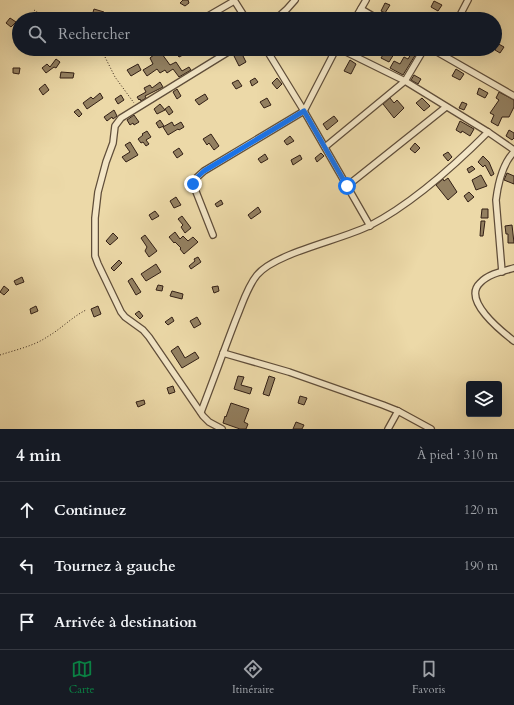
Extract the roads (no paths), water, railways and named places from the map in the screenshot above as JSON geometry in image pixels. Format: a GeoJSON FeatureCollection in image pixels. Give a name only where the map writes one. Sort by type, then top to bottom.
{"type":"FeatureCollection","features":[{"type":"Feature","properties":{"kind":"street"},"geometry":{"type":"LineString","coordinates":[[214,12],[234,0],[242,12]]}},
{"type":"Feature","properties":{"kind":"street"},"geometry":{"type":"LineString","coordinates":[[285,12],[295,0]]}},
{"type":"Feature","properties":{"kind":"street"},"geometry":{"type":"LineString","coordinates":[[359,12],[366,0]]}},
{"type":"Feature","properties":{"kind":"street"},"geometry":{"type":"LineString","coordinates":[[462,12],[468,0]]}},
{"type":"Feature","properties":{"kind":"street"},"geometry":{"type":"LineString","coordinates":[[361,9],[366,12]]}},
{"type":"Feature","properties":{"kind":"street"},"geometry":{"type":"LineString","coordinates":[[222,56],[121,118],[116,126],[115,136],[106,162],[97,203],[94,231],[98,264],[121,312],[129,321],[146,333],[209,422],[222,429]]}},
{"type":"Feature","properties":{"kind":"street"},"geometry":{"type":"LineString","coordinates":[[270,56],[304,111],[370,226]]}},
{"type":"Feature","properties":{"kind":"street"},"geometry":{"type":"LineString","coordinates":[[213,235],[193,184],[194,180],[204,171],[304,111],[332,56]]}},
{"type":"Feature","properties":{"kind":"street"},"geometry":{"type":"LineString","coordinates":[[354,56],[405,81],[488,132],[514,151],[506,163],[497,196],[502,272]]}},
{"type":"Feature","properties":{"kind":"street"},"geometry":{"type":"LineString","coordinates":[[324,146],[405,81],[420,56]]}},
{"type":"Feature","properties":{"kind":"street"},"geometry":{"type":"LineString","coordinates":[[444,56],[514,96]]}},
{"type":"Feature","properties":{"kind":"street"},"geometry":{"type":"LineString","coordinates":[[347,186],[446,107]]}},
{"type":"Feature","properties":{"kind":"street"},"geometry":{"type":"LineString","coordinates":[[201,412],[222,353],[252,282],[260,271],[282,259],[370,226],[401,207],[423,190],[488,132]]}},
{"type":"Feature","properties":{"kind":"street"},"geometry":{"type":"LineString","coordinates":[[514,268],[488,277],[480,283],[475,292],[475,296],[492,322],[514,341]]}},
{"type":"Feature","properties":{"kind":"street"},"geometry":{"type":"LineString","coordinates":[[222,353],[289,372],[398,411],[431,429]]}},
{"type":"Feature","properties":{"kind":"street"},"geometry":{"type":"LineString","coordinates":[[388,429],[398,411]]}}]}
